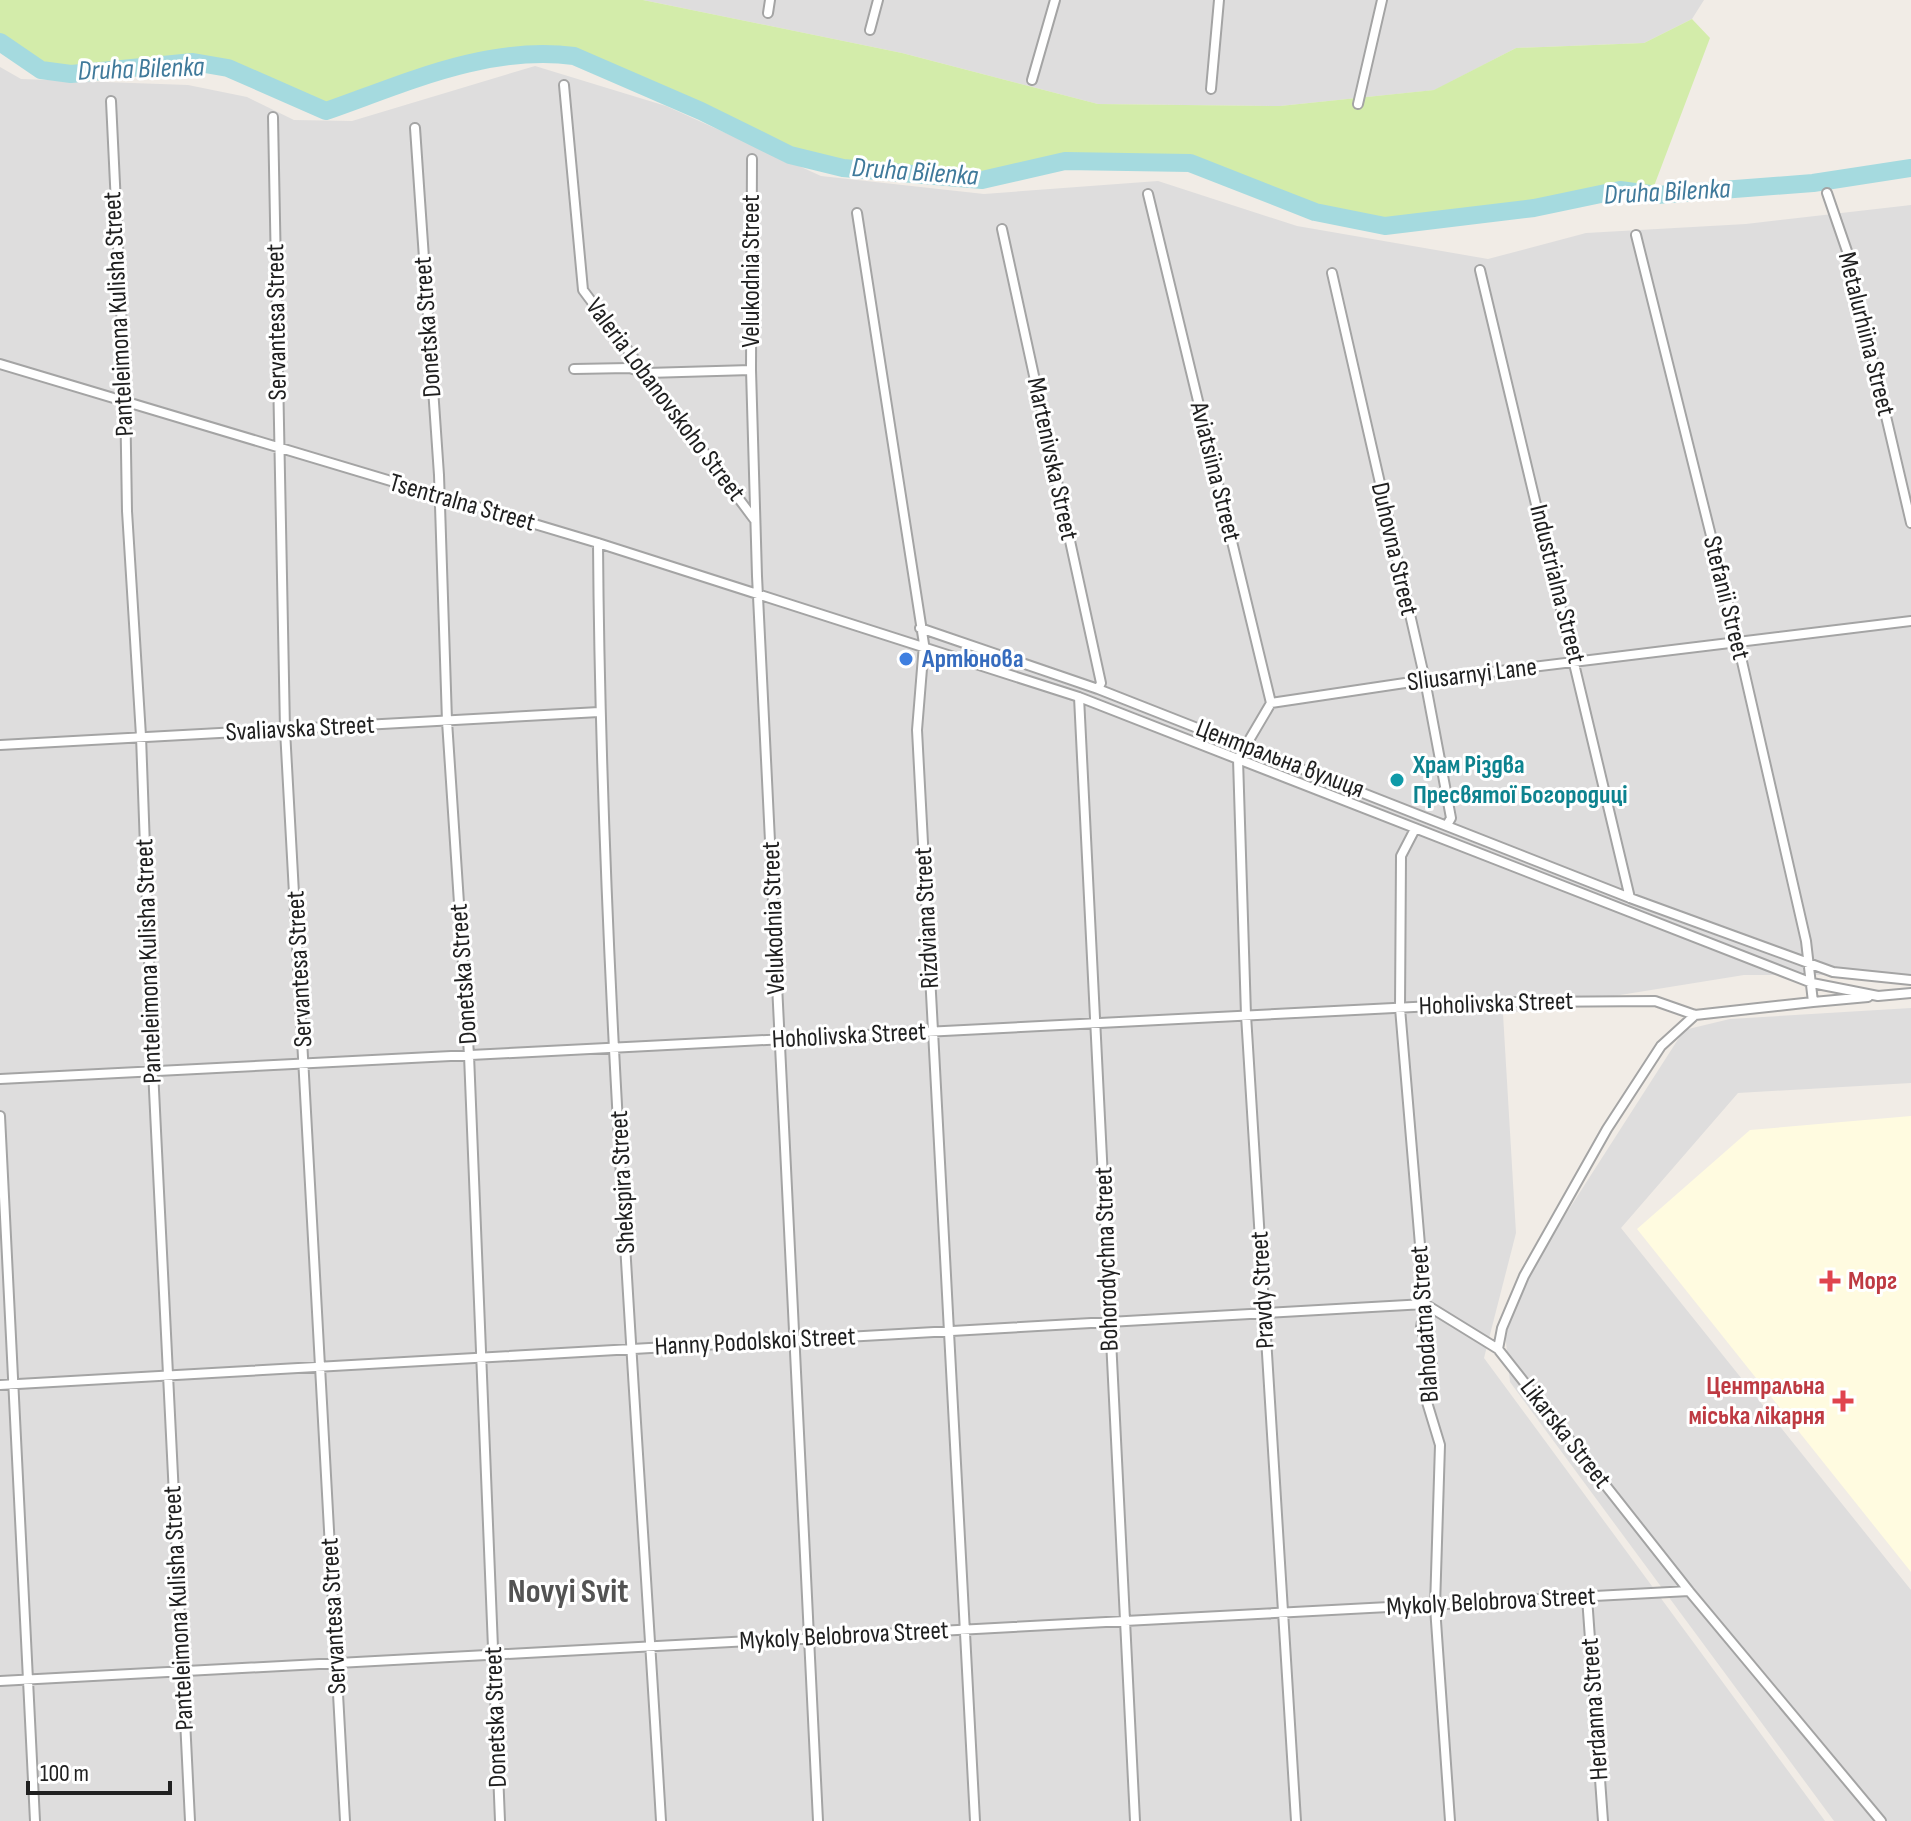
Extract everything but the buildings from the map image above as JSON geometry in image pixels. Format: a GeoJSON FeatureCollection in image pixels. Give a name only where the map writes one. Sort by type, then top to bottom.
{"type":"FeatureCollection","features":[{"type":"Feature","properties":{"kind":"street"},"geometry":{"type":"LineString","coordinates":[[768,13],[770,0]]}},
{"type":"Feature","properties":{"kind":"street"},"geometry":{"type":"LineString","coordinates":[[870,30],[878,0]]}},
{"type":"Feature","properties":{"kind":"street"},"geometry":{"type":"LineString","coordinates":[[1032,80],[1055,0]]}},
{"type":"Feature","properties":{"kind":"street"},"geometry":{"type":"LineString","coordinates":[[1211,89],[1219,0]]}},
{"type":"Feature","properties":{"kind":"street"},"geometry":{"type":"LineString","coordinates":[[1358,104],[1382,0]]}},
{"type":"Feature","properties":{"kind":"street","name":"Valeria Lobanovskoho Street"},"geometry":{"type":"LineString","coordinates":[[564,85],[583,290],[755,521]]}},
{"type":"Feature","properties":{"kind":"street","name":"Panteleimona Kulisha Street"},"geometry":{"type":"LineString","coordinates":[[111,101],[126,403],[127,511],[141,736],[153,1070],[190,1821]]}},
{"type":"Feature","properties":{"kind":"street","name":"Servantesa Street"},"geometry":{"type":"LineString","coordinates":[[273,117],[285,730],[345,1821]]}},
{"type":"Feature","properties":{"kind":"street","name":"Donetska Street"},"geometry":{"type":"LineString","coordinates":[[415,128],[439,495],[447,721],[469,1055],[500,1821]]}},
{"type":"Feature","properties":{"kind":"street","name":"Velukodnia Street"},"geometry":{"type":"LineString","coordinates":[[752,159],[751,370],[755,521],[818,1821]]}},
{"type":"Feature","properties":{"kind":"street","name":"Metalurhiina Street"},"geometry":{"type":"LineString","coordinates":[[1827,193],[1848,254],[1911,523]]}},
{"type":"Feature","properties":{"kind":"street","name":"Aviatsiina Street"},"geometry":{"type":"LineString","coordinates":[[1148,194],[1271,703]]}},
{"type":"Feature","properties":{"kind":"street","name":"Rizdviana Street"},"geometry":{"type":"LineString","coordinates":[[857,213],[924,644],[917,730],[975,1821]]}},
{"type":"Feature","properties":{"kind":"street","name":"Martenivska Street"},"geometry":{"type":"LineString","coordinates":[[1002,229],[1101,683],[1098,689]]}},
{"type":"Feature","properties":{"kind":"street","name":"Stefanii Street"},"geometry":{"type":"LineString","coordinates":[[1636,235],[1738,644],[1806,941],[1813,1002]]}},
{"type":"Feature","properties":{"kind":"street","name":"Industrialna Street"},"geometry":{"type":"LineString","coordinates":[[1480,270],[1630,898]]}},
{"type":"Feature","properties":{"kind":"street","name":"Duhovna Street"},"geometry":{"type":"LineString","coordinates":[[1332,273],[1425,680],[1451,818],[1447,825]]}},
{"type":"Feature","properties":{"kind":"street","name":"Tsentralna Street"},"geometry":{"type":"LineString","coordinates":[[0,364],[924,644]]}},
{"type":"Feature","properties":{"kind":"street"},"geometry":{"type":"LineString","coordinates":[[574,369],[629,368],[647,373],[751,370]]}},
{"type":"Feature","properties":{"kind":"street","name":"Shekspira Street"},"geometry":{"type":"LineString","coordinates":[[598,543],[599,712],[615,1047],[661,1821]]}},
{"type":"Feature","properties":{"kind":"street","name":"Sliusarnyi Lane"},"geometry":{"type":"LineString","coordinates":[[1271,703],[1425,680],[1911,621]]}},
{"type":"Feature","properties":{"kind":"street","name":"Центральна вулиця"},"geometry":{"type":"LineString","coordinates":[[920,628],[1098,689],[1630,898],[1833,972],[1911,980]]}},
{"type":"Feature","properties":{"kind":"street","name":"Центральна вулиця"},"geometry":{"type":"LineString","coordinates":[[924,644],[1079,697],[1812,983]]}},
{"type":"Feature","properties":{"kind":"street","name":"Bohorodychna Street"},"geometry":{"type":"LineString","coordinates":[[1079,697],[1098,1023],[1109,1322],[1135,1821]]}},
{"type":"Feature","properties":{"kind":"street"},"geometry":{"type":"LineString","coordinates":[[1238,759],[1249,746],[1271,703]]}},
{"type":"Feature","properties":{"kind":"street","name":"Svaliavska Street"},"geometry":{"type":"LineString","coordinates":[[0,745],[599,712]]}},
{"type":"Feature","properties":{"kind":"street","name":"Pravdy Street"},"geometry":{"type":"LineString","coordinates":[[1238,759],[1246,1015],[1296,1821]]}},
{"type":"Feature","properties":{"kind":"street","name":"Blahodatna Street"},"geometry":{"type":"LineString","coordinates":[[1415,829],[1401,856],[1400,1008],[1425,1304],[1421,1327],[1432,1364],[1426,1399],[1440,1445],[1435,1605],[1450,1821]]}},
{"type":"Feature","properties":{"kind":"street"},"geometry":{"type":"LineString","coordinates":[[1812,983],[1878,996]]}},
{"type":"Feature","properties":{"kind":"street"},"geometry":{"type":"LineString","coordinates":[[1425,1304],[1498,1349],[1502,1328],[1524,1276],[1607,1129],[1661,1046],[1695,1015],[1911,993]]}},
{"type":"Feature","properties":{"kind":"street","name":"Hoholivska Street"},"geometry":{"type":"LineString","coordinates":[[0,1079],[1400,1008],[1655,1001],[1695,1015]]}},
{"type":"Feature","properties":{"kind":"street"},"geometry":{"type":"LineString","coordinates":[[0,1116],[25,1680],[35,1821]]}},
{"type":"Feature","properties":{"kind":"street","name":"Hanny Podolskoi Street"},"geometry":{"type":"LineString","coordinates":[[0,1385],[1425,1304]]}},
{"type":"Feature","properties":{"kind":"street","name":"Likarska Street"},"geometry":{"type":"LineString","coordinates":[[1498,1349],[1689,1591],[1881,1821]]}},
{"type":"Feature","properties":{"kind":"street","name":"Mykoly Belobrova Street"},"geometry":{"type":"LineString","coordinates":[[0,1681],[1689,1591]]}},
{"type":"Feature","properties":{"kind":"street","name":"Herdanna Street"},"geometry":{"type":"LineString","coordinates":[[1587,1597],[1603,1821]]}},
{"type":"Feature","properties":{"kind":"shaded area"},"geometry":{"type":"Polygon","coordinates":[[[643,0],[1704,0],[1692,19],[1644,43],[1516,48],[1435,90],[1280,106],[1098,104],[902,53],[643,0]]]}},
{"type":"Feature","properties":{"kind":"shaded area"},"geometry":{"type":"Polygon","coordinates":[[[535,66],[666,106],[821,176],[984,194],[1158,181],[1297,226],[1488,259],[1586,233],[1746,224],[1911,205],[1911,975],[1744,975],[1503,1014],[1516,1233],[1484,1358],[1825,1821],[0,1821],[0,67],[21,79],[188,85],[247,97],[294,120],[352,121],[535,66]]]}},
{"type":"Feature","properties":{"kind":"shaded area"},"geometry":{"type":"Polygon","coordinates":[[[1911,1008],[1911,1083],[1738,1093],[1621,1228],[1911,1590],[1911,1821],[1834,1821],[1510,1382],[1505,1332],[1539,1256],[1684,1030],[1730,1019],[1911,1008]]]}},
{"type":"Feature","properties":{"kind":"shaded area","name":"Центральна міська лікарня"},"geometry":{"type":"Polygon","coordinates":[[[1911,1116],[1911,1572],[1637,1229],[1750,1130],[1911,1116]]]}},
{"type":"Feature","properties":{"kind":"green space"},"geometry":{"type":"Polygon","coordinates":[[[0,0],[643,0],[902,53],[1098,104],[1280,106],[1434,90],[1516,48],[1644,43],[1692,19],[1710,38],[1651,194],[1620,190],[1533,208],[1385,226],[1315,212],[1190,163],[1065,161],[982,180],[843,168],[790,155],[701,111],[574,56],[542,54],[478,61],[417,78],[326,111],[228,68],[193,62],[71,74],[41,70],[0,42],[0,0]]]}},
{"type":"Feature","properties":{"kind":"waterway","name":"Druha Bilenka"},"geometry":{"type":"LineString","coordinates":[[0,42],[41,70],[71,74],[193,62],[228,68],[326,111],[417,78],[478,61],[542,54],[574,56],[701,111],[790,155],[843,168],[982,180],[1065,161],[1190,163],[1315,212],[1385,226],[1534,208],[1620,190],[1657,195],[1813,183],[1911,168]]}},
{"type":"Feature","properties":{"kind":"place","name":"Артюнова"},"geometry":{"type":"Point","coordinates":[906,659]}},
{"type":"Feature","properties":{"kind":"place","name":"Храм Різдва Пресвятої Богородиці"},"geometry":{"type":"Point","coordinates":[1397,780]}},
{"type":"Feature","properties":{"kind":"place","name":"Морг"},"geometry":{"type":"Point","coordinates":[1830,1281]}},
{"type":"Feature","properties":{"kind":"place","name":"Центральна міська лікарня"},"geometry":{"type":"Point","coordinates":[1843,1401]}},
{"type":"Feature","properties":{"kind":"district","name":"Novyi Svit"},"geometry":{"type":"Point","coordinates":[568,1591]}}]}
